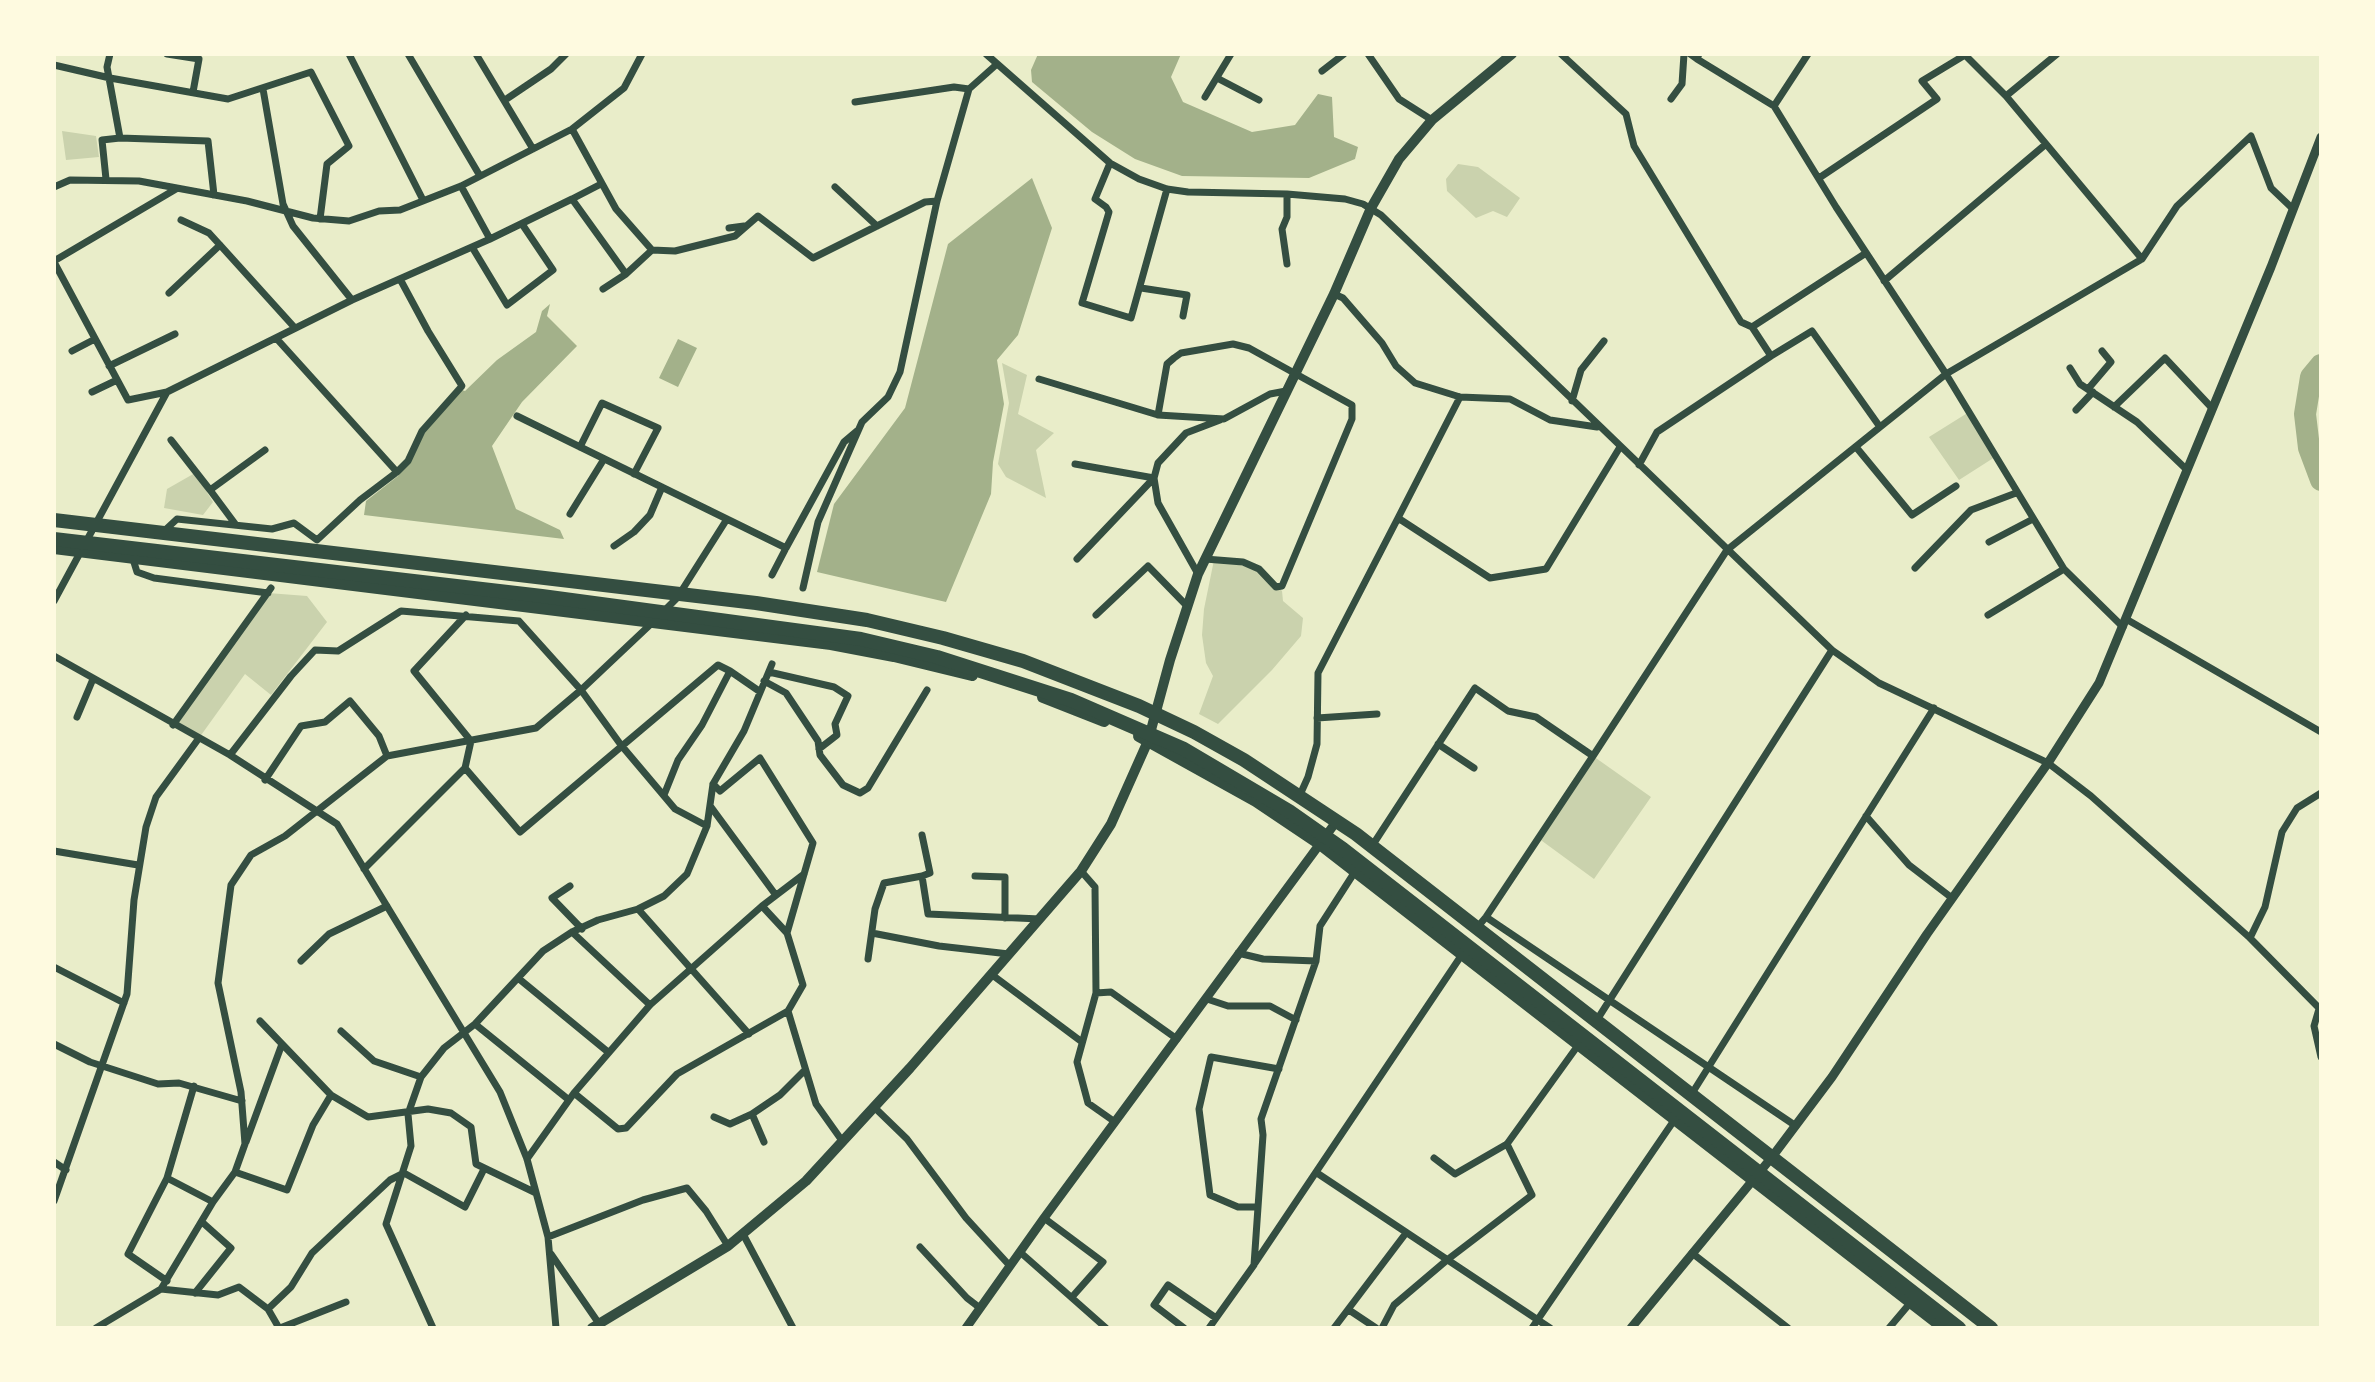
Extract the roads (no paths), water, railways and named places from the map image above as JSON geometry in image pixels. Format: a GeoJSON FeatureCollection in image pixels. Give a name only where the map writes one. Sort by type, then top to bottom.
{"type":"FeatureCollection","features":[{"type":"Feature","properties":{"kind":"highway"},"geometry":{"type":"LineString","coordinates":[[54,521],[873,624],[1011,658],[1155,715],[1227,752],[1336,822],[1772,1157],[1985,1326]]}},
{"type":"Feature","properties":{"kind":"highway"},"geometry":{"type":"LineString","coordinates":[[54,521],[756,603],[867,620],[1023,661],[1139,706],[1244,760],[1356,834],[1985,1326]]}},
{"type":"Feature","properties":{"kind":"highway"},"geometry":{"type":"LineString","coordinates":[[54,539],[528,594],[861,639],[937,657],[1071,700],[1171,743],[1209,763],[1289,811],[1343,849],[1959,1328]]}},
{"type":"Feature","properties":{"kind":"highway"},"geometry":{"type":"LineString","coordinates":[[54,548],[831,644],[935,665],[1019,688],[1148,741],[1256,801],[1356,870],[1944,1328]]}},
{"type":"Feature","properties":{"kind":"main road"},"geometry":{"type":"LineString","coordinates":[[598,1326],[728,1246],[806,1181],[1081,871],[1111,824],[1148,741],[1198,574],[1334,294],[1371,208],[1399,159],[1432,120],[1512,54]]}},
{"type":"Feature","properties":{"kind":"street"},"geometry":{"type":"LineString","coordinates":[[110,54],[107,67],[120,138]]}},
{"type":"Feature","properties":{"kind":"street"},"geometry":{"type":"LineString","coordinates":[[167,54],[199,56],[193,92]]}},
{"type":"Feature","properties":{"kind":"street"},"geometry":{"type":"LineString","coordinates":[[349,54],[423,200]]}},
{"type":"Feature","properties":{"kind":"street"},"geometry":{"type":"LineString","coordinates":[[408,54],[480,176]]}},
{"type":"Feature","properties":{"kind":"street"},"geometry":{"type":"LineString","coordinates":[[476,54],[533,149]]}},
{"type":"Feature","properties":{"kind":"street"},"geometry":{"type":"LineString","coordinates":[[505,100],[551,69],[566,54]]}},
{"type":"Feature","properties":{"kind":"street"},"geometry":{"type":"LineString","coordinates":[[54,187],[70,180],[139,181],[320,219],[349,221],[379,211],[400,210],[461,186],[597,113],[624,88],[642,54]]}},
{"type":"Feature","properties":{"kind":"street"},"geometry":{"type":"LineString","coordinates":[[986,54],[1110,163],[1139,179],[1167,189],[1188,192],[1287,194],[1345,199],[1371,208],[1395,226],[1832,650],[1879,683],[2048,763],[2091,796],[2250,938],[2283,968],[2320,1009],[2314,1026],[2321,1057]]}},
{"type":"Feature","properties":{"kind":"street"},"geometry":{"type":"LineString","coordinates":[[1205,97],[1231,54]]}},
{"type":"Feature","properties":{"kind":"street"},"geometry":{"type":"LineString","coordinates":[[1322,71],[1344,54]]}},
{"type":"Feature","properties":{"kind":"street"},"geometry":{"type":"LineString","coordinates":[[1368,54],[1399,99],[1432,120]]}},
{"type":"Feature","properties":{"kind":"street"},"geometry":{"type":"LineString","coordinates":[[1561,54],[1626,114],[1634,146],[1741,322],[1752,327],[1771,356]]}},
{"type":"Feature","properties":{"kind":"street"},"geometry":{"type":"LineString","coordinates":[[1774,106],[1808,54]]}},
{"type":"Feature","properties":{"kind":"street"},"geometry":{"type":"LineString","coordinates":[[1946,54],[1952,62]]}},
{"type":"Feature","properties":{"kind":"street"},"geometry":{"type":"LineString","coordinates":[[2006,96],[2057,54]]}},
{"type":"Feature","properties":{"kind":"street"},"geometry":{"type":"LineString","coordinates":[[1671,99],[1682,84],[1692,55],[1774,106],[1946,374],[2064,569],[2125,623],[2321,732]]}},
{"type":"Feature","properties":{"kind":"street"},"geometry":{"type":"LineString","coordinates":[[1819,178],[1937,99],[1922,81],[1965,55],[2006,96],[2142,259]]}},
{"type":"Feature","properties":{"kind":"street"},"geometry":{"type":"LineString","coordinates":[[803,588],[818,522],[862,422],[888,397],[900,372],[937,201],[969,89],[997,64]]}},
{"type":"Feature","properties":{"kind":"street"},"geometry":{"type":"LineString","coordinates":[[54,65],[228,99],[311,72],[349,146],[327,164],[320,219]]}},
{"type":"Feature","properties":{"kind":"street"},"geometry":{"type":"LineString","coordinates":[[1217,78],[1259,100]]}},
{"type":"Feature","properties":{"kind":"street"},"geometry":{"type":"LineString","coordinates":[[855,102],[954,87],[969,89]]}},
{"type":"Feature","properties":{"kind":"street"},"geometry":{"type":"LineString","coordinates":[[263,89],[283,204],[293,226],[352,300]]}},
{"type":"Feature","properties":{"kind":"street"},"geometry":{"type":"LineString","coordinates":[[572,129],[616,209],[652,250]]}},
{"type":"Feature","properties":{"kind":"street"},"geometry":{"type":"LineString","coordinates":[[1475,930],[1727,550],[1946,374],[2142,259],[2177,206],[2251,136],[2271,188],[2293,209]]}},
{"type":"Feature","properties":{"kind":"street"},"geometry":{"type":"LineString","coordinates":[[1631,1328],[1796,1126],[2048,763],[2099,683],[2321,137]]}},
{"type":"Feature","properties":{"kind":"street"},"geometry":{"type":"LineString","coordinates":[[106,179],[102,140],[208,141],[214,195]]}},
{"type":"Feature","properties":{"kind":"street"},"geometry":{"type":"LineString","coordinates":[[1884,281],[2046,144]]}},
{"type":"Feature","properties":{"kind":"street"},"geometry":{"type":"LineString","coordinates":[[1110,163],[1095,199],[1109,212],[1082,303],[1131,318],[1167,189]]}},
{"type":"Feature","properties":{"kind":"street"},"geometry":{"type":"LineString","coordinates":[[177,188],[54,261],[128,400],[167,392],[352,300],[490,239],[601,184]]}},
{"type":"Feature","properties":{"kind":"street"},"geometry":{"type":"LineString","coordinates":[[461,186],[490,239]]}},
{"type":"Feature","properties":{"kind":"street"},"geometry":{"type":"LineString","coordinates":[[835,187],[877,226]]}},
{"type":"Feature","properties":{"kind":"street"},"geometry":{"type":"LineString","coordinates":[[1287,194],[1287,217],[1282,229],[1287,264]]}},
{"type":"Feature","properties":{"kind":"street"},"geometry":{"type":"LineString","coordinates":[[572,199],[626,274]]}},
{"type":"Feature","properties":{"kind":"street"},"geometry":{"type":"LineString","coordinates":[[603,289],[626,274],[652,250],[675,251],[735,236],[758,216],[813,258],[925,202],[937,201]]}},
{"type":"Feature","properties":{"kind":"street"},"geometry":{"type":"LineString","coordinates":[[181,220],[209,233],[295,328]]}},
{"type":"Feature","properties":{"kind":"street"},"geometry":{"type":"LineString","coordinates":[[472,247],[507,305],[553,270],[522,224]]}},
{"type":"Feature","properties":{"kind":"street"},"geometry":{"type":"LineString","coordinates":[[729,228],[747,226]]}},
{"type":"Feature","properties":{"kind":"street"},"geometry":{"type":"LineString","coordinates":[[169,293],[220,245]]}},
{"type":"Feature","properties":{"kind":"street"},"geometry":{"type":"LineString","coordinates":[[1752,327],[1866,253]]}},
{"type":"Feature","properties":{"kind":"street"},"geometry":{"type":"LineString","coordinates":[[160,536],[177,519],[272,529],[294,523],[317,540],[408,461],[422,431],[462,386],[400,279]]}},
{"type":"Feature","properties":{"kind":"street"},"geometry":{"type":"LineString","coordinates":[[1141,288],[1187,295],[1183,316]]}},
{"type":"Feature","properties":{"kind":"street"},"geometry":{"type":"LineString","coordinates":[[1334,294],[1343,298],[1382,343],[1396,366],[1415,383],[1460,397],[1510,399],[1550,420],[1600,428]]}},
{"type":"Feature","properties":{"kind":"street"},"geometry":{"type":"LineString","coordinates":[[1639,465],[1657,432],[1812,331],[1880,427]]}},
{"type":"Feature","properties":{"kind":"street"},"geometry":{"type":"LineString","coordinates":[[109,366],[175,334]]}},
{"type":"Feature","properties":{"kind":"street"},"geometry":{"type":"LineString","coordinates":[[276,338],[397,472]]}},
{"type":"Feature","properties":{"kind":"street"},"geometry":{"type":"LineString","coordinates":[[72,351],[95,339]]}},
{"type":"Feature","properties":{"kind":"street"},"geometry":{"type":"LineString","coordinates":[[1572,401],[1581,370],[1604,341]]}},
{"type":"Feature","properties":{"kind":"street"},"geometry":{"type":"LineString","coordinates":[[1158,415],[1167,364],[1181,353],[1233,344],[1249,348],[1294,372],[1352,405],[1354,411],[1284,583],[1276,587],[1259,569],[1243,562],[1205,559]]}},
{"type":"Feature","properties":{"kind":"street"},"geometry":{"type":"LineString","coordinates":[[2076,410],[2111,362],[2102,351]]}},
{"type":"Feature","properties":{"kind":"street"},"geometry":{"type":"LineString","coordinates":[[2114,407],[2165,358],[2211,407]]}},
{"type":"Feature","properties":{"kind":"street"},"geometry":{"type":"LineString","coordinates":[[2070,368],[2080,384],[2137,422],[2187,470]]}},
{"type":"Feature","properties":{"kind":"street"},"geometry":{"type":"LineString","coordinates":[[1039,379],[1158,415],[1224,419]]}},
{"type":"Feature","properties":{"kind":"street"},"geometry":{"type":"LineString","coordinates":[[92,392],[117,380]]}},
{"type":"Feature","properties":{"kind":"street"},"geometry":{"type":"LineString","coordinates":[[1198,574],[1158,503],[1154,478],[1158,463],[1186,433],[1224,419],[1270,394],[1286,391]]}},
{"type":"Feature","properties":{"kind":"street"},"geometry":{"type":"LineString","coordinates":[[54,601],[167,392]]}},
{"type":"Feature","properties":{"kind":"street"},"geometry":{"type":"LineString","coordinates":[[1299,797],[1317,744],[1318,673],[1460,397]]}},
{"type":"Feature","properties":{"kind":"street"},"geometry":{"type":"LineString","coordinates":[[580,447],[602,403],[658,428],[634,474]]}},
{"type":"Feature","properties":{"kind":"street"},"geometry":{"type":"LineString","coordinates":[[517,416],[786,548]]}},
{"type":"Feature","properties":{"kind":"street"},"geometry":{"type":"LineString","coordinates":[[772,575],[844,442],[860,427]]}},
{"type":"Feature","properties":{"kind":"street"},"geometry":{"type":"LineString","coordinates":[[171,440],[236,525]]}},
{"type":"Feature","properties":{"kind":"street"},"geometry":{"type":"LineString","coordinates":[[1398,518],[1490,578],[1546,569],[1620,447]]}},
{"type":"Feature","properties":{"kind":"street"},"geometry":{"type":"LineString","coordinates":[[1856,447],[1912,515],[1956,486]]}},
{"type":"Feature","properties":{"kind":"street"},"geometry":{"type":"LineString","coordinates":[[210,490],[265,450]]}},
{"type":"Feature","properties":{"kind":"street"},"geometry":{"type":"LineString","coordinates":[[570,514],[604,459]]}},
{"type":"Feature","properties":{"kind":"street"},"geometry":{"type":"LineString","coordinates":[[1075,464],[1154,478]]}},
{"type":"Feature","properties":{"kind":"street"},"geometry":{"type":"LineString","coordinates":[[1077,559],[1154,478]]}},
{"type":"Feature","properties":{"kind":"street"},"geometry":{"type":"LineString","coordinates":[[614,546],[634,532],[650,515],[662,487]]}},
{"type":"Feature","properties":{"kind":"street"},"geometry":{"type":"LineString","coordinates":[[1915,568],[1971,510],[2016,493]]}},
{"type":"Feature","properties":{"kind":"street"},"geometry":{"type":"LineString","coordinates":[[245,1144],[242,1101],[218,983],[231,885],[251,855],[318,812],[387,756],[536,728],[581,690],[677,598],[727,519]]}},
{"type":"Feature","properties":{"kind":"street"},"geometry":{"type":"LineString","coordinates":[[1989,542],[2033,519]]}},
{"type":"Feature","properties":{"kind":"street"},"geometry":{"type":"LineString","coordinates":[[132,556],[137,572],[154,578],[269,590],[173,725]]}},
{"type":"Feature","properties":{"kind":"street"},"geometry":{"type":"LineString","coordinates":[[1096,615],[1148,566],[1188,607]]}},
{"type":"Feature","properties":{"kind":"street"},"geometry":{"type":"LineString","coordinates":[[1988,615],[2064,569]]}},
{"type":"Feature","properties":{"kind":"street"},"geometry":{"type":"LineString","coordinates":[[230,755],[315,650],[338,651],[401,611],[519,621],[581,690],[621,745],[675,809],[707,826]]}},
{"type":"Feature","properties":{"kind":"street"},"geometry":{"type":"LineString","coordinates":[[466,615],[414,671],[471,741]]}},
{"type":"Feature","properties":{"kind":"street"},"geometry":{"type":"LineString","coordinates":[[1595,1023],[1832,650]]}},
{"type":"Feature","properties":{"kind":"street"},"geometry":{"type":"LineString","coordinates":[[54,656],[230,755],[337,824],[500,1092],[527,1159],[548,1237],[556,1328]]}},
{"type":"Feature","properties":{"kind":"street"},"geometry":{"type":"LineString","coordinates":[[465,768],[520,832],[718,665],[759,691]]}},
{"type":"Feature","properties":{"kind":"street"},"geometry":{"type":"LineString","coordinates":[[433,1328],[386,1224],[411,1146],[408,1114],[421,1077],[444,1048],[475,1024],[543,951],[598,920],[638,909],[664,896],[687,874],[707,826],[713,784],[744,731],[771,668],[834,687],[848,696],[835,724],[837,735],[819,749]]}},
{"type":"Feature","properties":{"kind":"street"},"geometry":{"type":"LineString","coordinates":[[664,795],[678,760],[702,725],[730,671]]}},
{"type":"Feature","properties":{"kind":"street"},"geometry":{"type":"LineString","coordinates":[[77,717],[93,679]]}},
{"type":"Feature","properties":{"kind":"street"},"geometry":{"type":"LineString","coordinates":[[764,681],[786,693],[818,741],[820,755],[843,785],[860,793],[868,788],[927,690]]}},
{"type":"Feature","properties":{"kind":"street"},"geometry":{"type":"LineString","coordinates":[[1371,848],[1475,688],[1508,711],[1536,717],[1593,756]]}},
{"type":"Feature","properties":{"kind":"street"},"geometry":{"type":"LineString","coordinates":[[265,780],[301,726],[325,722],[350,701],[379,736],[387,756]]}},
{"type":"Feature","properties":{"kind":"street"},"geometry":{"type":"LineString","coordinates":[[1691,1095],[1934,708]]}},
{"type":"Feature","properties":{"kind":"street"},"geometry":{"type":"LineString","coordinates":[[1317,718],[1377,714]]}},
{"type":"Feature","properties":{"kind":"street"},"geometry":{"type":"LineString","coordinates":[[54,1201],[127,994],[138,865],[156,797],[199,738]]}},
{"type":"Feature","properties":{"kind":"street"},"geometry":{"type":"LineString","coordinates":[[364,869],[465,768],[471,741]]}},
{"type":"Feature","properties":{"kind":"street"},"geometry":{"type":"LineString","coordinates":[[1438,744],[1474,768]]}},
{"type":"Feature","properties":{"kind":"street"},"geometry":{"type":"LineString","coordinates":[[713,784],[720,791],[760,758],[813,843],[787,933]]}},
{"type":"Feature","properties":{"kind":"street"},"geometry":{"type":"LineString","coordinates":[[2250,938],[2265,907],[2282,832],[2297,808],[2321,793]]}},
{"type":"Feature","properties":{"kind":"street"},"geometry":{"type":"LineString","coordinates":[[711,807],[775,894]]}},
{"type":"Feature","properties":{"kind":"street"},"geometry":{"type":"LineString","coordinates":[[1866,816],[1909,865],[1952,898]]}},
{"type":"Feature","properties":{"kind":"street"},"geometry":{"type":"LineString","coordinates":[[966,1328],[1336,822]]}},
{"type":"Feature","properties":{"kind":"street"},"geometry":{"type":"LineString","coordinates":[[868,959],[875,909],[884,883],[930,873],[922,835]]}},
{"type":"Feature","properties":{"kind":"street"},"geometry":{"type":"LineString","coordinates":[[54,851],[138,865]]}},
{"type":"Feature","properties":{"kind":"street"},"geometry":{"type":"LineString","coordinates":[[1254,1265],[1263,1135],[1261,1119],[1316,961],[1320,926],[1356,870]]}},
{"type":"Feature","properties":{"kind":"street"},"geometry":{"type":"LineString","coordinates":[[1081,871],[1095,887],[1096,993],[1077,1062],[1088,1103],[1115,1122]]}},
{"type":"Feature","properties":{"kind":"street"},"geometry":{"type":"LineString","coordinates":[[527,1159],[572,1096],[650,1005],[775,894],[806,873]]}},
{"type":"Feature","properties":{"kind":"street"},"geometry":{"type":"LineString","coordinates":[[922,876],[928,914],[1040,919]]}},
{"type":"Feature","properties":{"kind":"street"},"geometry":{"type":"LineString","coordinates":[[975,876],[1005,877],[1005,918]]}},
{"type":"Feature","properties":{"kind":"street"},"geometry":{"type":"LineString","coordinates":[[570,886],[552,898],[582,929]]}},
{"type":"Feature","properties":{"kind":"street"},"geometry":{"type":"LineString","coordinates":[[301,961],[329,934],[387,906]]}},
{"type":"Feature","properties":{"kind":"street"},"geometry":{"type":"LineString","coordinates":[[475,1024],[618,1129],[626,1128],[677,1074],[788,1011],[803,985],[787,933],[762,906]]}},
{"type":"Feature","properties":{"kind":"street"},"geometry":{"type":"LineString","coordinates":[[638,909],[749,1034]]}},
{"type":"Feature","properties":{"kind":"street"},"geometry":{"type":"LineString","coordinates":[[1486,917],[1796,1126]]}},
{"type":"Feature","properties":{"kind":"street"},"geometry":{"type":"LineString","coordinates":[[572,932],[650,1005]]}},
{"type":"Feature","properties":{"kind":"street"},"geometry":{"type":"LineString","coordinates":[[872,933],[939,946],[1009,954]]}},
{"type":"Feature","properties":{"kind":"street"},"geometry":{"type":"LineString","coordinates":[[1238,953],[1263,959],[1316,961]]}},
{"type":"Feature","properties":{"kind":"street"},"geometry":{"type":"LineString","coordinates":[[1209,1328],[1317,1173],[1463,953]]}},
{"type":"Feature","properties":{"kind":"street"},"geometry":{"type":"LineString","coordinates":[[54,967],[124,1003]]}},
{"type":"Feature","properties":{"kind":"street"},"geometry":{"type":"LineString","coordinates":[[991,974],[1082,1042]]}},
{"type":"Feature","properties":{"kind":"street"},"geometry":{"type":"LineString","coordinates":[[518,978],[608,1052]]}},
{"type":"Feature","properties":{"kind":"street"},"geometry":{"type":"LineString","coordinates":[[1096,993],[1111,992],[1177,1039]]}},
{"type":"Feature","properties":{"kind":"street"},"geometry":{"type":"LineString","coordinates":[[1207,999],[1228,1006],[1270,1006],[1296,1020]]}},
{"type":"Feature","properties":{"kind":"street"},"geometry":{"type":"LineString","coordinates":[[788,1011],[816,1104],[843,1142]]}},
{"type":"Feature","properties":{"kind":"street"},"geometry":{"type":"LineString","coordinates":[[260,1021],[331,1095],[368,1117],[428,1109],[451,1113],[471,1127],[476,1164],[536,1193]]}},
{"type":"Feature","properties":{"kind":"street"},"geometry":{"type":"LineString","coordinates":[[341,1031],[374,1061],[421,1077]]}},
{"type":"Feature","properties":{"kind":"street"},"geometry":{"type":"LineString","coordinates":[[54,1044],[90,1062],[158,1084],[194,1086],[242,1101]]}},
{"type":"Feature","properties":{"kind":"street"},"geometry":{"type":"LineString","coordinates":[[96,1328],[161,1289],[167,1281],[213,1202],[235,1172],[282,1044]]}},
{"type":"Feature","properties":{"kind":"street"},"geometry":{"type":"LineString","coordinates":[[1434,1158],[1455,1174],[1507,1144],[1579,1044]]}},
{"type":"Feature","properties":{"kind":"street"},"geometry":{"type":"LineString","coordinates":[[1258,1207],[1238,1207],[1210,1195],[1199,1109],[1211,1057],[1279,1069]]}},
{"type":"Feature","properties":{"kind":"street"},"geometry":{"type":"LineString","coordinates":[[714,1117],[730,1124],[752,1114],[780,1095],[805,1070]]}},
{"type":"Feature","properties":{"kind":"street"},"geometry":{"type":"LineString","coordinates":[[167,1281],[128,1254],[167,1178],[194,1086]]}},
{"type":"Feature","properties":{"kind":"street"},"geometry":{"type":"LineString","coordinates":[[235,1172],[287,1190],[313,1125],[331,1095]]}},
{"type":"Feature","properties":{"kind":"street"},"geometry":{"type":"LineString","coordinates":[[874,1107],[907,1139],[966,1218],[1010,1266]]}},
{"type":"Feature","properties":{"kind":"street"},"geometry":{"type":"LineString","coordinates":[[752,1114],[764,1142]]}},
{"type":"Feature","properties":{"kind":"street"},"geometry":{"type":"LineString","coordinates":[[1532,1328],[1675,1119]]}},
{"type":"Feature","properties":{"kind":"street"},"geometry":{"type":"LineString","coordinates":[[1349,1310],[1379,1328],[1394,1305],[1532,1195],[1507,1144]]}},
{"type":"Feature","properties":{"kind":"street"},"geometry":{"type":"LineString","coordinates":[[54,1162],[66,1170]]}},
{"type":"Feature","properties":{"kind":"street"},"geometry":{"type":"LineString","coordinates":[[268,1309],[291,1287],[312,1253],[390,1180],[402,1175],[465,1207],[484,1169]]}},
{"type":"Feature","properties":{"kind":"street"},"geometry":{"type":"LineString","coordinates":[[1317,1173],[1550,1328]]}},
{"type":"Feature","properties":{"kind":"street"},"geometry":{"type":"LineString","coordinates":[[167,1178],[213,1202]]}},
{"type":"Feature","properties":{"kind":"street"},"geometry":{"type":"LineString","coordinates":[[548,1237],[643,1200],[687,1188],[728,1246]]}},
{"type":"Feature","properties":{"kind":"street"},"geometry":{"type":"LineString","coordinates":[[1044,1218],[1103,1262],[1072,1297]]}},
{"type":"Feature","properties":{"kind":"street"},"geometry":{"type":"LineString","coordinates":[[195,1293],[231,1248],[202,1222]]}},
{"type":"Feature","properties":{"kind":"street"},"geometry":{"type":"LineString","coordinates":[[1334,1328],[1406,1233]]}},
{"type":"Feature","properties":{"kind":"street"},"geometry":{"type":"LineString","coordinates":[[743,1234],[793,1328]]}},
{"type":"Feature","properties":{"kind":"street"},"geometry":{"type":"LineString","coordinates":[[920,1247],[980,1308]]}},
{"type":"Feature","properties":{"kind":"street"},"geometry":{"type":"LineString","coordinates":[[550,1252],[598,1326]]}},
{"type":"Feature","properties":{"kind":"street"},"geometry":{"type":"LineString","coordinates":[[1020,1252],[1106,1328]]}},
{"type":"Feature","properties":{"kind":"street"},"geometry":{"type":"LineString","coordinates":[[1692,1253],[1788,1328]]}},
{"type":"Feature","properties":{"kind":"street"},"geometry":{"type":"LineString","coordinates":[[1184,1328],[1154,1305],[1168,1285],[1216,1318]]}},
{"type":"Feature","properties":{"kind":"street"},"geometry":{"type":"LineString","coordinates":[[161,1289],[218,1295],[239,1287],[268,1309],[280,1328],[346,1302]]}},
{"type":"Feature","properties":{"kind":"street"},"geometry":{"type":"LineString","coordinates":[[1889,1328],[1911,1302]]}},
{"type":"Feature","properties":{"kind":"waterway"},"geometry":{"type":"LineString","coordinates":[[2321,365],[2311,377],[2305,414],[2309,448],[2321,480]]}}]}
